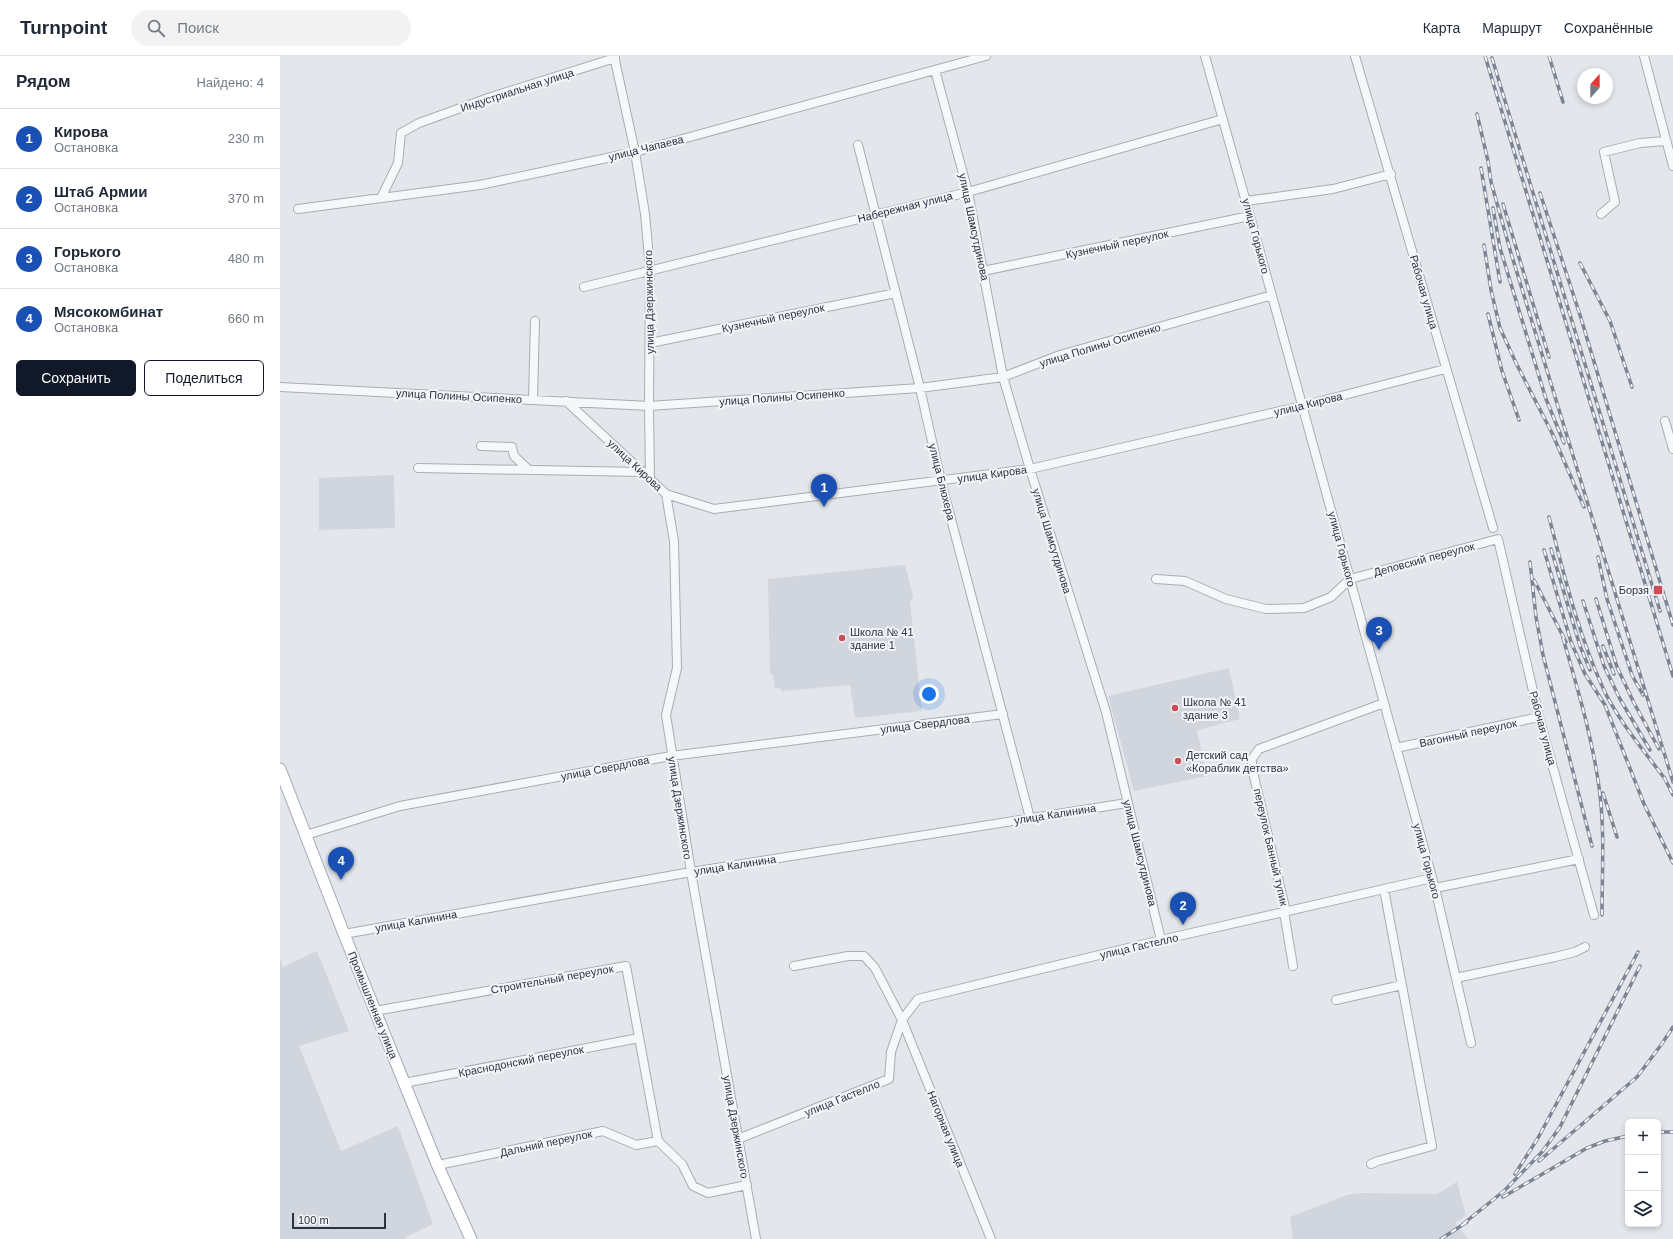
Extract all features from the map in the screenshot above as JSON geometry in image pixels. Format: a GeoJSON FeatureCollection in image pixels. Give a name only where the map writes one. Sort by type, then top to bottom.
{"type":"FeatureCollection","features":[{"type":"Feature","properties":{"kind":"main road","name":"Промышленная улица"},"geometry":{"type":"LineString","coordinates":[[280,769],[404,1083],[471,1239]]}},
{"type":"Feature","properties":{"kind":"street","name":"улица Чапаева"},"geometry":{"type":"LineString","coordinates":[[298,208],[480,186],[634,152],[986,56]]}},
{"type":"Feature","properties":{"kind":"street","name":"улица Горького"},"geometry":{"type":"LineString","coordinates":[[1205,56],[1435,888],[1471,1043]]}},
{"type":"Feature","properties":{"kind":"street","name":"Рабочая улица"},"geometry":{"type":"LineString","coordinates":[[1355,56],[1391,174],[1445,369],[1493,528]]}},
{"type":"Feature","properties":{"kind":"street"},"geometry":{"type":"LineString","coordinates":[[1644,56],[1673,166]]}},
{"type":"Feature","properties":{"kind":"street","name":"Индустриальная улица"},"geometry":{"type":"LineString","coordinates":[[381,198],[398,163],[401,133],[419,123],[491,97],[614,57]]}},
{"type":"Feature","properties":{"kind":"street","name":"улица Дзержинского"},"geometry":{"type":"LineString","coordinates":[[614,57],[634,152],[645,214],[650,270],[650,479]]}},
{"type":"Feature","properties":{"kind":"street","name":"улица Шамсутдинова"},"geometry":{"type":"LineString","coordinates":[[935,70],[968,192],[1003,377],[1030,469],[1106,712],[1161,940]]}},
{"type":"Feature","properties":{"kind":"street","name":"Набережная улица"},"geometry":{"type":"LineString","coordinates":[[584,286],[968,192],[1223,119]]}},
{"type":"Feature","properties":{"kind":"street"},"geometry":{"type":"LineString","coordinates":[[1601,214],[1615,202],[1604,152],[1640,143],[1666,141]]}},
{"type":"Feature","properties":{"kind":"street","name":"улица Блюхера"},"geometry":{"type":"LineString","coordinates":[[858,145],[920,388],[941,481],[1030,818]]}},
{"type":"Feature","properties":{"kind":"street"},"geometry":{"type":"LineString","coordinates":[[1246,201],[1334,189],[1391,174]]}},
{"type":"Feature","properties":{"kind":"street","name":"Кузнечный переулок"},"geometry":{"type":"LineString","coordinates":[[983,271],[1250,216]]}},
{"type":"Feature","properties":{"kind":"street","name":"Кузнечный переулок"},"geometry":{"type":"LineString","coordinates":[[650,343],[896,293]]}},
{"type":"Feature","properties":{"kind":"street","name":"улица Полины Осипенко"},"geometry":{"type":"LineString","coordinates":[[280,388],[649,406],[920,388],[1003,377],[1060,355],[1272,295]]}},
{"type":"Feature","properties":{"kind":"street"},"geometry":{"type":"LineString","coordinates":[[533,400],[534,321]]}},
{"type":"Feature","properties":{"kind":"street","name":"улица Кирова"},"geometry":{"type":"LineString","coordinates":[[566,401],[666,494],[714,509],[1030,469],[1302,406],[1445,369]]}},
{"type":"Feature","properties":{"kind":"street"},"geometry":{"type":"LineString","coordinates":[[1665,421],[1673,449]]}},
{"type":"Feature","properties":{"kind":"street"},"geometry":{"type":"LineString","coordinates":[[481,446],[512,447],[514,456],[529,470]]}},
{"type":"Feature","properties":{"kind":"street"},"geometry":{"type":"LineString","coordinates":[[418,468],[643,472]]}},
{"type":"Feature","properties":{"kind":"street","name":"улица Дзержинского"},"geometry":{"type":"LineString","coordinates":[[666,494],[674,541],[677,668],[666,715],[671,756],[756,1239]]}},
{"type":"Feature","properties":{"kind":"street","name":"Рабочая улица"},"geometry":{"type":"LineString","coordinates":[[1498,539],[1539,717],[1594,915]]}},
{"type":"Feature","properties":{"kind":"street","name":"Деповский переулок"},"geometry":{"type":"LineString","coordinates":[[1350,579],[1498,539]]}},
{"type":"Feature","properties":{"kind":"street"},"geometry":{"type":"LineString","coordinates":[[1156,579],[1185,581],[1226,599],[1266,608],[1304,608],[1331,597],[1350,579]]}},
{"type":"Feature","properties":{"kind":"street","name":"переулок Банный тупик"},"geometry":{"type":"LineString","coordinates":[[1293,966],[1285,912],[1252,768],[1252,760],[1259,749],[1384,703]]}},
{"type":"Feature","properties":{"kind":"street","name":"улица Свердлова"},"geometry":{"type":"LineString","coordinates":[[306,835],[400,806],[671,756],[1003,714]]}},
{"type":"Feature","properties":{"kind":"street","name":"Вагонный переулок"},"geometry":{"type":"LineString","coordinates":[[1396,748],[1539,717]]}},
{"type":"Feature","properties":{"kind":"street","name":"улица Калинина"},"geometry":{"type":"LineString","coordinates":[[344,934],[691,872],[1127,802]]}},
{"type":"Feature","properties":{"kind":"street"},"geometry":{"type":"LineString","coordinates":[[1435,888],[1578,859]]}},
{"type":"Feature","properties":{"kind":"street","name":"улица Гастелло"},"geometry":{"type":"LineString","coordinates":[[738,1139],[889,1079],[891,1052],[902,1020],[918,999],[1161,940],[1432,878]]}},
{"type":"Feature","properties":{"kind":"street"},"geometry":{"type":"LineString","coordinates":[[1371,1164],[1432,1146],[1384,889]]}},
{"type":"Feature","properties":{"kind":"street"},"geometry":{"type":"LineString","coordinates":[[1456,978],[1555,957],[1575,952],[1585,947]]}},
{"type":"Feature","properties":{"kind":"street"},"geometry":{"type":"LineString","coordinates":[[794,966],[848,956],[864,956],[875,968],[902,1020]]}},
{"type":"Feature","properties":{"kind":"street","name":"Строительный переулок"},"geometry":{"type":"LineString","coordinates":[[375,1011],[626,966],[658,1141]]}},
{"type":"Feature","properties":{"kind":"street"},"geometry":{"type":"LineString","coordinates":[[1336,1000],[1402,985]]}},
{"type":"Feature","properties":{"kind":"street","name":"Нагорная улица"},"geometry":{"type":"LineString","coordinates":[[902,1020],[991,1239]]}},
{"type":"Feature","properties":{"kind":"street","name":"Краснодонский переулок"},"geometry":{"type":"LineString","coordinates":[[404,1083],[639,1038]]}},
{"type":"Feature","properties":{"kind":"street","name":"Дальний переулок"},"geometry":{"type":"LineString","coordinates":[[438,1165],[603,1131],[636,1145],[658,1141]]}},
{"type":"Feature","properties":{"kind":"street"},"geometry":{"type":"LineString","coordinates":[[658,1141],[682,1164],[693,1186],[708,1193],[747,1185]]}},
{"type":"Feature","properties":{"kind":"shaded area"},"geometry":{"type":"Polygon","coordinates":[[[394,475],[395,528],[319,530],[319,478],[394,475]]]}},
{"type":"Feature","properties":{"kind":"shaded area","name":"Школа № 41 здание 1"},"geometry":{"type":"Polygon","coordinates":[[[905,565],[913,597],[910,603],[922,711],[855,718],[850,685],[781,691],[780,688],[775,689],[773,674],[770,674],[768,579],[905,565]]]}},
{"type":"Feature","properties":{"kind":"shaded area","name":"Школа № 41 здание 3"},"geometry":{"type":"Polygon","coordinates":[[[1229,668],[1240,719],[1197,730],[1207,776],[1134,791],[1108,696],[1229,668]]]}},
{"type":"Feature","properties":{"kind":"shaded area"},"geometry":{"type":"Polygon","coordinates":[[[317,951],[349,1031],[299,1046],[341,1151],[398,1126],[433,1224],[406,1237],[406,1239],[280,1239],[280,959],[283,967],[317,951]]]}},
{"type":"Feature","properties":{"kind":"shaded area"},"geometry":{"type":"Polygon","coordinates":[[[1457,1182],[1466,1216],[1455,1223],[1468,1239],[1293,1239],[1290,1217],[1347,1195],[1363,1193],[1437,1194],[1457,1182]]]}},
{"type":"Feature","properties":{"kind":"railway"},"geometry":{"type":"LineString","coordinates":[[1485,56],[1673,676]]}},
{"type":"Feature","properties":{"kind":"railway"},"geometry":{"type":"LineString","coordinates":[[1549,56],[1563,102]]}},
{"type":"Feature","properties":{"kind":"railway"},"geometry":{"type":"LineString","coordinates":[[1492,58],[1660,611]]}},
{"type":"Feature","properties":{"kind":"railway"},"geometry":{"type":"LineString","coordinates":[[1477,114],[1488,161],[1491,182],[1511,253],[1673,782]]}},
{"type":"Feature","properties":{"kind":"railway"},"geometry":{"type":"LineString","coordinates":[[1481,168],[1500,282]]}},
{"type":"Feature","properties":{"kind":"railway"},"geometry":{"type":"LineString","coordinates":[[1540,193],[1580,315],[1673,625]]}},
{"type":"Feature","properties":{"kind":"railway"},"geometry":{"type":"LineString","coordinates":[[1503,204],[1549,357]]}},
{"type":"Feature","properties":{"kind":"railway"},"geometry":{"type":"LineString","coordinates":[[1493,208],[1500,248],[1546,399],[1564,443]]}},
{"type":"Feature","properties":{"kind":"railway"},"geometry":{"type":"LineString","coordinates":[[1484,245],[1491,290],[1500,328],[1552,433],[1584,507]]}},
{"type":"Feature","properties":{"kind":"railway"},"geometry":{"type":"LineString","coordinates":[[1580,263],[1610,321],[1632,387]]}},
{"type":"Feature","properties":{"kind":"railway"},"geometry":{"type":"LineString","coordinates":[[1488,314],[1502,371],[1519,420]]}},
{"type":"Feature","properties":{"kind":"railway"},"geometry":{"type":"LineString","coordinates":[[1549,517],[1579,625],[1586,647],[1603,688],[1623,723],[1665,779]]}},
{"type":"Feature","properties":{"kind":"railway"},"geometry":{"type":"LineString","coordinates":[[1551,549],[1580,646],[1590,670]]}},
{"type":"Feature","properties":{"kind":"railway"},"geometry":{"type":"LineString","coordinates":[[1544,550],[1571,642],[1585,674],[1605,705],[1644,804],[1673,863]]}},
{"type":"Feature","properties":{"kind":"railway"},"geometry":{"type":"LineString","coordinates":[[1598,557],[1607,599],[1632,675],[1643,695]]}},
{"type":"Feature","properties":{"kind":"railway"},"geometry":{"type":"LineString","coordinates":[[1530,562],[1536,617],[1543,655],[1592,846]]}},
{"type":"Feature","properties":{"kind":"railway"},"geometry":{"type":"LineString","coordinates":[[1534,580],[1566,642]]}},
{"type":"Feature","properties":{"kind":"railway"},"geometry":{"type":"LineString","coordinates":[[1596,599],[1617,667],[1634,703],[1659,749]]}},
{"type":"Feature","properties":{"kind":"railway"},"geometry":{"type":"LineString","coordinates":[[1583,601],[1604,666],[1620,699],[1650,750]]}},
{"type":"Feature","properties":{"kind":"railway"},"geometry":{"type":"LineString","coordinates":[[1563,638],[1588,730],[1599,787],[1603,835],[1602,915]]}},
{"type":"Feature","properties":{"kind":"railway"},"geometry":{"type":"LineString","coordinates":[[1603,646],[1614,674]]}},
{"type":"Feature","properties":{"kind":"railway"},"geometry":{"type":"LineString","coordinates":[[1664,777],[1673,795]]}},
{"type":"Feature","properties":{"kind":"railway"},"geometry":{"type":"LineString","coordinates":[[1603,793],[1617,837]]}},
{"type":"Feature","properties":{"kind":"railway"},"geometry":{"type":"LineString","coordinates":[[1515,1174],[1538,1138],[1638,952]]}},
{"type":"Feature","properties":{"kind":"railway"},"geometry":{"type":"LineString","coordinates":[[1463,1224],[1504,1191],[1542,1152],[1560,1127],[1640,966]]}},
{"type":"Feature","properties":{"kind":"railway"},"geometry":{"type":"LineString","coordinates":[[1539,1161],[1637,1077],[1673,1027]]}},
{"type":"Feature","properties":{"kind":"railway"},"geometry":{"type":"LineString","coordinates":[[1661,1132],[1673,1132]]}},
{"type":"Feature","properties":{"kind":"railway"},"geometry":{"type":"LineString","coordinates":[[1503,1197],[1587,1148],[1605,1141],[1625,1137]]}},
{"type":"Feature","properties":{"kind":"railway"},"geometry":{"type":"LineString","coordinates":[[1441,1239],[1467,1222]]}},
{"type":"Feature","properties":{"kind":"place","name":"Кирова"},"geometry":{"type":"Point","coordinates":[824,507]}},
{"type":"Feature","properties":{"kind":"place","name":"Борзя"},"geometry":{"type":"Point","coordinates":[1658,590]}},
{"type":"Feature","properties":{"kind":"place","name":"Школа № 41 здание 1"},"geometry":{"type":"Point","coordinates":[842,638]}},
{"type":"Feature","properties":{"kind":"place","name":"Горького"},"geometry":{"type":"Point","coordinates":[1379,650]}},
{"type":"Feature","properties":{"kind":"place","name":"Школа № 41 здание 3"},"geometry":{"type":"Point","coordinates":[1175,708]}},
{"type":"Feature","properties":{"kind":"place","name":"Детский сад «Кораблик детства»"},"geometry":{"type":"Point","coordinates":[1178,761]}},
{"type":"Feature","properties":{"kind":"place","name":"Мясокомбинат"},"geometry":{"type":"Point","coordinates":[341,880]}},
{"type":"Feature","properties":{"kind":"place","name":"Штаб Армии"},"geometry":{"type":"Point","coordinates":[1183,925]}}]}
